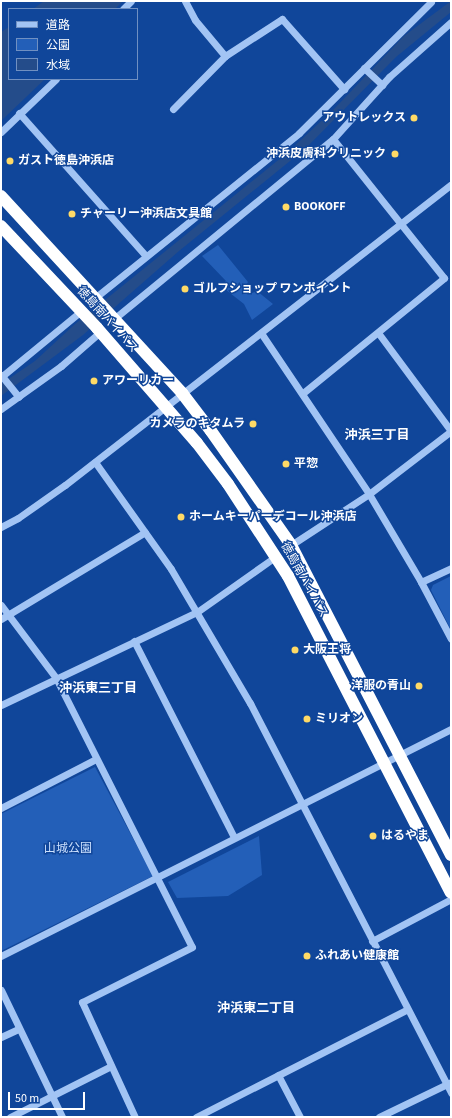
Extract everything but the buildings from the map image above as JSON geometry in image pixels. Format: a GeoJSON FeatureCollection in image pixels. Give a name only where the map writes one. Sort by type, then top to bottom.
{"type":"FeatureCollection","features":[{"type":"Feature","properties":{"kind":"highway","name":"徳島南バイパス"},"geometry":{"type":"LineString","coordinates":[[1,196],[114,317],[182,393],[211,431],[291,544],[451,854]]}},
{"type":"Feature","properties":{"kind":"highway","name":"徳島南バイパス"},"geometry":{"type":"LineString","coordinates":[[1,226],[99,330],[166,407],[228,484],[288,576],[451,893]]}},
{"type":"Feature","properties":{"kind":"street"},"geometry":{"type":"LineString","coordinates":[[185,1],[195,20],[225,56]]}},
{"type":"Feature","properties":{"kind":"street"},"geometry":{"type":"LineString","coordinates":[[98,300],[146,256],[299,133],[432,1]]}},
{"type":"Feature","properties":{"kind":"street"},"geometry":{"type":"LineString","coordinates":[[173,109],[225,56],[282,19],[344,89]]}},
{"type":"Feature","properties":{"kind":"street"},"geometry":{"type":"LineString","coordinates":[[114,317],[333,139],[382,85],[451,22]]}},
{"type":"Feature","properties":{"kind":"street"},"geometry":{"type":"LineString","coordinates":[[364,68],[382,85]]}},
{"type":"Feature","properties":{"kind":"street"},"geometry":{"type":"LineString","coordinates":[[1,132],[55,80]]}},
{"type":"Feature","properties":{"kind":"street"},"geometry":{"type":"LineString","coordinates":[[20,113],[146,256]]}},
{"type":"Feature","properties":{"kind":"street"},"geometry":{"type":"LineString","coordinates":[[303,393],[379,334],[447,277],[333,139]]}},
{"type":"Feature","properties":{"kind":"street"},"geometry":{"type":"LineString","coordinates":[[1,527],[18,518],[95,462],[451,185]]}},
{"type":"Feature","properties":{"kind":"street"},"geometry":{"type":"LineString","coordinates":[[19,396],[1,376],[83,313]]}},
{"type":"Feature","properties":{"kind":"street"},"geometry":{"type":"LineString","coordinates":[[1,409],[61,366],[99,330]]}},
{"type":"Feature","properties":{"kind":"street"},"geometry":{"type":"LineString","coordinates":[[260,333],[303,393],[369,494],[421,582],[451,639]]}},
{"type":"Feature","properties":{"kind":"street"},"geometry":{"type":"LineString","coordinates":[[291,544],[369,494],[451,431],[379,334]]}},
{"type":"Feature","properties":{"kind":"street"},"geometry":{"type":"LineString","coordinates":[[95,462],[145,532],[196,612],[303,802],[406,1010],[449,1083],[451,1093]]}},
{"type":"Feature","properties":{"kind":"street"},"geometry":{"type":"LineString","coordinates":[[1,619],[145,532]]}},
{"type":"Feature","properties":{"kind":"street"},"geometry":{"type":"LineString","coordinates":[[1,705],[196,612],[275,556]]}},
{"type":"Feature","properties":{"kind":"street"},"geometry":{"type":"LineString","coordinates":[[421,582],[451,568]]}},
{"type":"Feature","properties":{"kind":"street"},"geometry":{"type":"LineString","coordinates":[[1,605],[56,678],[192,947],[82,1002],[135,1117]]}},
{"type":"Feature","properties":{"kind":"street"},"geometry":{"type":"LineString","coordinates":[[134,641],[234,837]]}},
{"type":"Feature","properties":{"kind":"street"},"geometry":{"type":"LineString","coordinates":[[1,956],[158,879],[234,837],[451,729]]}},
{"type":"Feature","properties":{"kind":"street"},"geometry":{"type":"LineString","coordinates":[[1,808],[96,759]]}},
{"type":"Feature","properties":{"kind":"street"},"geometry":{"type":"LineString","coordinates":[[372,941],[451,899]]}},
{"type":"Feature","properties":{"kind":"street"},"geometry":{"type":"LineString","coordinates":[[1,990],[18,1029],[62,1117]]}},
{"type":"Feature","properties":{"kind":"street"},"geometry":{"type":"LineString","coordinates":[[196,1117],[406,1010]]}},
{"type":"Feature","properties":{"kind":"street"},"geometry":{"type":"LineString","coordinates":[[1,1037],[18,1029]]}},
{"type":"Feature","properties":{"kind":"street"},"geometry":{"type":"LineString","coordinates":[[10,1117],[111,1066]]}},
{"type":"Feature","properties":{"kind":"street"},"geometry":{"type":"LineString","coordinates":[[278,1075],[300,1117]]}},
{"type":"Feature","properties":{"kind":"street"},"geometry":{"type":"LineString","coordinates":[[379,1117],[449,1083]]}},
{"type":"Feature","properties":{"kind":"green space"},"geometry":{"type":"Polygon","coordinates":[[[218,245],[248,282],[246,285],[252,293],[257,291],[273,304],[252,320],[244,304],[221,286],[226,281],[202,256],[218,245]]]}},
{"type":"Feature","properties":{"kind":"green space"},"geometry":{"type":"Polygon","coordinates":[[[451,576],[451,630],[431,590],[433,585],[451,576]]]}},
{"type":"Feature","properties":{"kind":"green space","name":"山城公園"},"geometry":{"type":"Polygon","coordinates":[[[95,767],[153,876],[1,951],[1,814],[95,767]]]}},
{"type":"Feature","properties":{"kind":"green space"},"geometry":{"type":"Polygon","coordinates":[[[259,836],[262,875],[228,896],[177,898],[168,882],[259,836]]]}},
{"type":"Feature","properties":{"kind":"water"},"geometry":{"type":"Polygon","coordinates":[[[44,1],[123,1],[116,8],[34,8],[44,1]]]}},
{"type":"Feature","properties":{"kind":"water"},"geometry":{"type":"Polygon","coordinates":[[[451,1],[451,12],[396,57],[306,148],[179,251],[83,335],[1,396],[1,384],[35,361],[74,325],[287,153],[334,109],[404,36],[451,1]]]}},
{"type":"Feature","properties":{"kind":"water"},"geometry":{"type":"Polygon","coordinates":[[[8,28],[8,80],[44,80],[1,121],[1,32],[8,28]]]}},
{"type":"Feature","properties":{"kind":"place","name":"アウトレックス"},"geometry":{"type":"Point","coordinates":[414,118]}},
{"type":"Feature","properties":{"kind":"place","name":"沖浜皮膚科クリニック"},"geometry":{"type":"Point","coordinates":[395,154]}},
{"type":"Feature","properties":{"kind":"place","name":"ガスト徳島沖浜店"},"geometry":{"type":"Point","coordinates":[10,161]}},
{"type":"Feature","properties":{"kind":"place","name":"BOOKOFF"},"geometry":{"type":"Point","coordinates":[286,207]}},
{"type":"Feature","properties":{"kind":"place","name":"チャーリー沖浜店文具館"},"geometry":{"type":"Point","coordinates":[72,214]}},
{"type":"Feature","properties":{"kind":"place","name":"ゴルフショップ ワンポイント"},"geometry":{"type":"Point","coordinates":[185,289]}},
{"type":"Feature","properties":{"kind":"place","name":"アワーリカー"},"geometry":{"type":"Point","coordinates":[94,381]}},
{"type":"Feature","properties":{"kind":"place","name":"カメラのキタムラ"},"geometry":{"type":"Point","coordinates":[253,424]}},
{"type":"Feature","properties":{"kind":"place","name":"平惣"},"geometry":{"type":"Point","coordinates":[286,464]}},
{"type":"Feature","properties":{"kind":"place","name":"ホームキーパーデコール沖浜店"},"geometry":{"type":"Point","coordinates":[181,517]}},
{"type":"Feature","properties":{"kind":"place","name":"大阪王将"},"geometry":{"type":"Point","coordinates":[295,650]}},
{"type":"Feature","properties":{"kind":"place","name":"洋服の青山"},"geometry":{"type":"Point","coordinates":[419,686]}},
{"type":"Feature","properties":{"kind":"place","name":"ミリオン"},"geometry":{"type":"Point","coordinates":[307,719]}},
{"type":"Feature","properties":{"kind":"place","name":"はるやま"},"geometry":{"type":"Point","coordinates":[373,836]}},
{"type":"Feature","properties":{"kind":"place","name":"ふれあい健康館"},"geometry":{"type":"Point","coordinates":[307,956]}},
{"type":"Feature","properties":{"kind":"district","name":"沖浜三丁目"},"geometry":{"type":"Point","coordinates":[377,435]}},
{"type":"Feature","properties":{"kind":"district","name":"沖浜東三丁目"},"geometry":{"type":"Point","coordinates":[98,688]}},
{"type":"Feature","properties":{"kind":"district","name":"沖浜東二丁目"},"geometry":{"type":"Point","coordinates":[256,1008]}}]}
